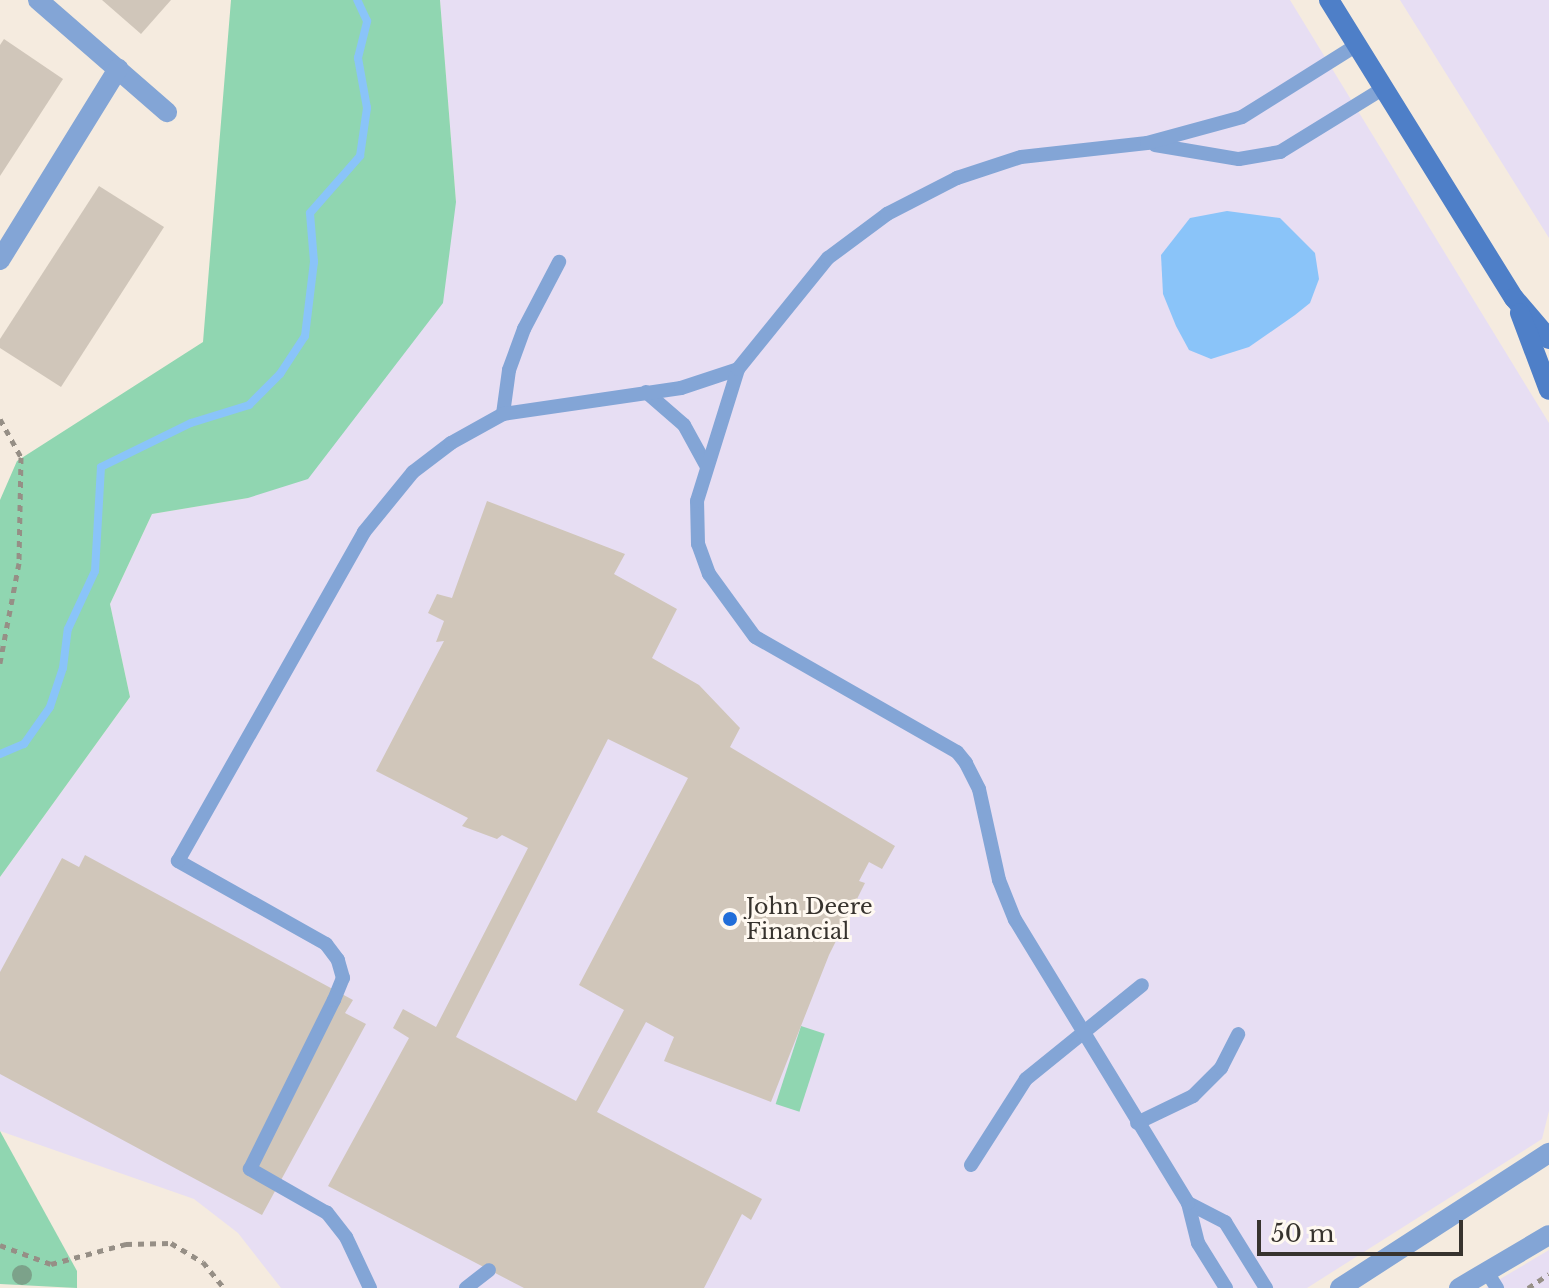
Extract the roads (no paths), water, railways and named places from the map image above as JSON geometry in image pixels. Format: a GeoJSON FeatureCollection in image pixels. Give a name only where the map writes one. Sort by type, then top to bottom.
{"type":"FeatureCollection","features":[{"type":"Feature","properties":{"kind":"main road"},"geometry":{"type":"LineString","coordinates":[[1329,0],[1514,298],[1549,339]]}},
{"type":"Feature","properties":{"kind":"main road"},"geometry":{"type":"LineString","coordinates":[[1514,298],[1549,390]]}},
{"type":"Feature","properties":{"kind":"street"},"geometry":{"type":"LineString","coordinates":[[38,0],[167,112]]}},
{"type":"Feature","properties":{"kind":"street"},"geometry":{"type":"LineString","coordinates":[[0,260],[118,69]]}},
{"type":"Feature","properties":{"kind":"street"},"geometry":{"type":"LineString","coordinates":[[1340,1288],[1549,1153]]}},
{"type":"Feature","properties":{"kind":"street"},"geometry":{"type":"LineString","coordinates":[[1459,1288],[1492,1280],[1549,1235]]}},
{"type":"Feature","properties":{"kind":"lane"},"geometry":{"type":"LineString","coordinates":[[1226,1288],[1198,1243],[1188,1203],[1081,1034],[1015,920],[999,880],[979,789],[957,752],[755,637],[732,612],[709,574],[698,544],[697,501],[738,369],[828,258],[887,214],[957,178],[1021,157],[1147,143],[1242,117],[1357,45]]}},
{"type":"Feature","properties":{"kind":"lane"},"geometry":{"type":"LineString","coordinates":[[1147,143],[1239,159],[1280,152],[1384,88]]}},
{"type":"Feature","properties":{"kind":"lane"},"geometry":{"type":"LineString","coordinates":[[503,414],[509,370],[524,329],[559,262]]}},
{"type":"Feature","properties":{"kind":"lane"},"geometry":{"type":"LineString","coordinates":[[370,1288],[346,1237],[327,1213],[250,1169],[334,1000],[343,978],[338,960],[326,944],[178,861],[380,508],[451,443],[503,414],[681,388],[738,369]]}},
{"type":"Feature","properties":{"kind":"lane"},"geometry":{"type":"LineString","coordinates":[[646,392],[684,425],[706,465]]}},
{"type":"Feature","properties":{"kind":"lane"},"geometry":{"type":"LineString","coordinates":[[971,1165],[1026,1079],[1142,985]]}},
{"type":"Feature","properties":{"kind":"lane"},"geometry":{"type":"LineString","coordinates":[[1137,1123],[1174,1108],[1210,1081],[1238,1034]]}},
{"type":"Feature","properties":{"kind":"lane"},"geometry":{"type":"LineString","coordinates":[[1188,1203],[1225,1222],[1266,1288]]}},
{"type":"Feature","properties":{"kind":"lane"},"geometry":{"type":"LineString","coordinates":[[466,1288],[489,1270]]}},
{"type":"Feature","properties":{"kind":"water"},"geometry":{"type":"Polygon","coordinates":[[[1227,211],[1280,218],[1315,253],[1319,279],[1310,303],[1295,315],[1249,347],[1211,359],[1189,350],[1176,326],[1163,294],[1161,255],[1190,218],[1227,211]]]}},
{"type":"Feature","properties":{"kind":"waterway"},"geometry":{"type":"LineString","coordinates":[[0,754],[24,744],[50,707],[63,668],[68,629],[95,571],[101,467],[191,423],[249,405],[280,374],[305,336],[314,262],[310,213],[360,156],[367,108],[358,58],[367,21],[357,0]]}},
{"type":"Feature","properties":{"kind":"place","name":"John Deere Financial"},"geometry":{"type":"Point","coordinates":[730,919]}}]}
